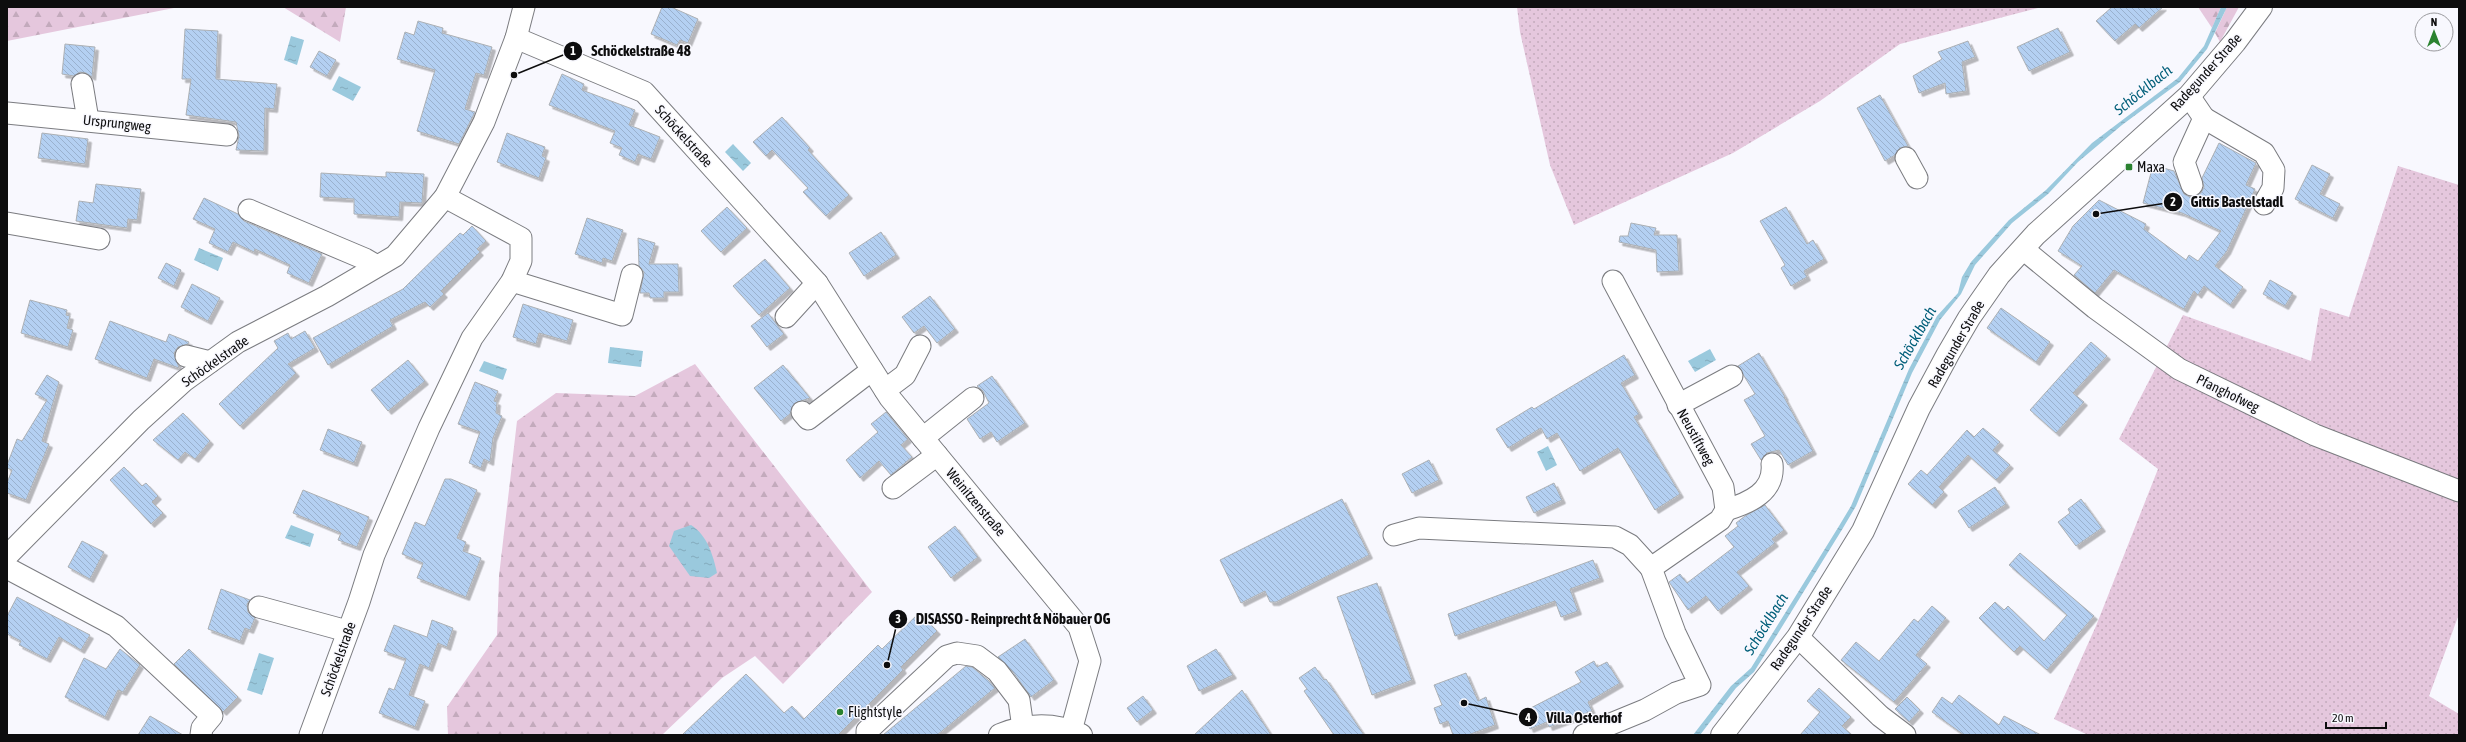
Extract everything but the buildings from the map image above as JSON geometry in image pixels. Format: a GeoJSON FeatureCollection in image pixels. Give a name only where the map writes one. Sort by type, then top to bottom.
{"type":"FeatureCollection","features":[{"type":"Feature","properties":{"kind":"main road","name":"Radegunder Straße"},"geometry":{"type":"LineString","coordinates":[[1722,735],[1798,637],[1863,531],[1920,408],[1948,354],[1969,318],[1999,275],[2023,249],[2189,96],[2235,42],[2261,7]]}},
{"type":"Feature","properties":{"kind":"main road","name":"Weinitzenstraße"},"geometry":{"type":"LineString","coordinates":[[1000,735],[1036,725],[1076,733]]}},
{"type":"Feature","properties":{"kind":"street","name":"Schöckelstraße"},"geometry":{"type":"LineString","coordinates":[[7,556],[33,527],[168,394],[238,342],[327,296],[395,256],[445,197],[484,122],[516,38],[524,7]]}},
{"type":"Feature","properties":{"kind":"street","name":"Schöckelstraße"},"geometry":{"type":"LineString","coordinates":[[516,38],[644,92],[817,283]]}},
{"type":"Feature","properties":{"kind":"street"},"geometry":{"type":"LineString","coordinates":[[82,84],[88,120]]}},
{"type":"Feature","properties":{"kind":"street"},"geometry":{"type":"LineString","coordinates":[[2189,96],[2204,118],[2264,153],[2274,170],[2273,188],[2264,204]]}},
{"type":"Feature","properties":{"kind":"street","name":"Ursprungweg"},"geometry":{"type":"LineString","coordinates":[[7,113],[227,135]]}},
{"type":"Feature","properties":{"kind":"street"},"geometry":{"type":"LineString","coordinates":[[2192,185],[2184,162],[2204,118]]}},
{"type":"Feature","properties":{"kind":"street"},"geometry":{"type":"LineString","coordinates":[[1906,158],[1916,178]]}},
{"type":"Feature","properties":{"kind":"street","name":"Schöckelstraße"},"geometry":{"type":"LineString","coordinates":[[310,735],[347,631],[360,602],[374,555],[429,428],[472,338],[512,281],[521,261],[521,238],[445,197]]}},
{"type":"Feature","properties":{"kind":"street"},"geometry":{"type":"LineString","coordinates":[[249,210],[365,259],[377,266]]}},
{"type":"Feature","properties":{"kind":"street"},"geometry":{"type":"LineString","coordinates":[[7,223],[98,239]]}},
{"type":"Feature","properties":{"kind":"street","name":"Pfanghofweg"},"geometry":{"type":"LineString","coordinates":[[2023,249],[2095,308],[2179,369],[2315,435],[2459,491]]}},
{"type":"Feature","properties":{"kind":"street"},"geometry":{"type":"LineString","coordinates":[[512,281],[622,315],[632,275]]}},
{"type":"Feature","properties":{"kind":"street","name":"Neustiftweg"},"geometry":{"type":"LineString","coordinates":[[1612,281],[1723,486],[1726,510]]}},
{"type":"Feature","properties":{"kind":"street"},"geometry":{"type":"LineString","coordinates":[[786,318],[817,283]]}},
{"type":"Feature","properties":{"kind":"street","name":"Weinitzenstraße"},"geometry":{"type":"LineString","coordinates":[[817,283],[884,390],[1079,627],[1090,661],[1076,733]]}},
{"type":"Feature","properties":{"kind":"street"},"geometry":{"type":"LineString","coordinates":[[884,390],[905,375],[920,346]]}},
{"type":"Feature","properties":{"kind":"street"},"geometry":{"type":"LineString","coordinates":[[186,356],[210,362]]}},
{"type":"Feature","properties":{"kind":"street"},"geometry":{"type":"LineString","coordinates":[[802,412],[808,419],[872,370]]}},
{"type":"Feature","properties":{"kind":"street"},"geometry":{"type":"LineString","coordinates":[[1678,405],[1732,376]]}},
{"type":"Feature","properties":{"kind":"street"},"geometry":{"type":"LineString","coordinates":[[923,438],[973,398]]}},
{"type":"Feature","properties":{"kind":"street"},"geometry":{"type":"LineString","coordinates":[[893,488],[937,455]]}},
{"type":"Feature","properties":{"kind":"street"},"geometry":{"type":"LineString","coordinates":[[1651,568],[1720,520],[1726,510],[1746,504],[1763,492],[1773,474],[1772,464]]}},
{"type":"Feature","properties":{"kind":"street"},"geometry":{"type":"LineString","coordinates":[[1394,535],[1419,528],[1615,537],[1630,545],[1651,568],[1675,633],[1700,685],[1676,693],[1645,710],[1584,735]]}},
{"type":"Feature","properties":{"kind":"street"},"geometry":{"type":"LineString","coordinates":[[7,568],[116,626],[212,716],[202,728],[202,735]]}},
{"type":"Feature","properties":{"kind":"street"},"geometry":{"type":"LineString","coordinates":[[259,607],[347,631]]}},
{"type":"Feature","properties":{"kind":"street"},"geometry":{"type":"LineString","coordinates":[[1798,637],[1880,716],[1905,735]]}},
{"type":"Feature","properties":{"kind":"street"},"geometry":{"type":"LineString","coordinates":[[866,735],[867,731],[947,656],[957,653],[977,656],[997,671],[1019,700],[1023,728]]}},
{"type":"Feature","properties":{"kind":"green space"},"geometry":{"type":"Polygon","coordinates":[[[7,7],[179,7],[7,41],[7,7]]]}},
{"type":"Feature","properties":{"kind":"green space"},"geometry":{"type":"Polygon","coordinates":[[[283,7],[346,7],[340,42],[283,7]]]}},
{"type":"Feature","properties":{"kind":"green space"},"geometry":{"type":"Polygon","coordinates":[[[1517,7],[2042,7],[1900,44],[1820,101],[1733,153],[1574,225],[1550,165],[1520,32],[1517,7]]]}},
{"type":"Feature","properties":{"kind":"green space"},"geometry":{"type":"Polygon","coordinates":[[[2198,7],[2221,7],[2212,28],[2198,7]]]}},
{"type":"Feature","properties":{"kind":"green space"},"geometry":{"type":"Polygon","coordinates":[[[2227,7],[2239,7],[2220,42],[2215,33],[2227,7]]]}},
{"type":"Feature","properties":{"kind":"green space"},"geometry":{"type":"Polygon","coordinates":[[[2398,166],[2459,185],[2459,614],[2429,696],[2459,714],[2459,735],[2088,735],[2054,719],[2096,626],[2158,469],[2119,439],[2183,315],[2311,361],[2320,308],[2349,317],[2398,166]]]}},
{"type":"Feature","properties":{"kind":"green space"},"geometry":{"type":"Polygon","coordinates":[[[695,364],[872,592],[783,684],[755,656],[722,678],[662,735],[448,735],[447,707],[497,635],[499,576],[517,421],[556,393],[635,396],[695,364]]]}},
{"type":"Feature","properties":{"kind":"water","name":"Schöcklbach"},"geometry":{"type":"Polygon","coordinates":[[[2221,7],[2227,7],[2207,49],[2180,82],[2122,125],[2078,162],[2048,194],[2012,223],[1975,265],[1961,294],[1940,320],[1912,373],[1856,506],[1843,528],[1754,672],[1736,688],[1700,735],[1693,735],[1731,686],[1751,668],[1851,506],[1909,369],[1937,316],[1958,293],[1962,277],[1971,262],[2009,220],[2046,190],[2092,143],[2178,78],[2204,46],[2221,7]]]}},
{"type":"Feature","properties":{"kind":"water"},"geometry":{"type":"Polygon","coordinates":[[[291,36],[304,40],[297,65],[284,60],[291,36]]]}},
{"type":"Feature","properties":{"kind":"water"},"geometry":{"type":"Polygon","coordinates":[[[339,76],[361,87],[353,101],[332,90],[339,76]]]}},
{"type":"Feature","properties":{"kind":"water"},"geometry":{"type":"Polygon","coordinates":[[[733,144],[751,163],[743,171],[725,152],[733,144]]]}},
{"type":"Feature","properties":{"kind":"water"},"geometry":{"type":"Polygon","coordinates":[[[199,248],[223,258],[218,271],[194,260],[199,248]]]}},
{"type":"Feature","properties":{"kind":"water"},"geometry":{"type":"Polygon","coordinates":[[[610,347],[643,351],[641,367],[608,363],[610,347]]]}},
{"type":"Feature","properties":{"kind":"water"},"geometry":{"type":"Polygon","coordinates":[[[1710,349],[1716,360],[1695,372],[1688,361],[1710,349]]]}},
{"type":"Feature","properties":{"kind":"water"},"geometry":{"type":"Polygon","coordinates":[[[484,361],[507,369],[503,380],[479,371],[484,361]]]}},
{"type":"Feature","properties":{"kind":"water"},"geometry":{"type":"Polygon","coordinates":[[[1548,446],[1557,465],[1546,471],[1537,452],[1548,446]]]}},
{"type":"Feature","properties":{"kind":"water"},"geometry":{"type":"Polygon","coordinates":[[[291,525],[314,534],[310,547],[285,538],[291,525]]]}},
{"type":"Feature","properties":{"kind":"water"},"geometry":{"type":"Polygon","coordinates":[[[691,525],[701,534],[714,559],[717,573],[709,578],[690,576],[669,546],[674,531],[691,525]]]}},
{"type":"Feature","properties":{"kind":"water"},"geometry":{"type":"Polygon","coordinates":[[[259,653],[274,658],[262,695],[247,690],[259,653]]]}},
{"type":"Feature","properties":{"kind":"place","name":"Schöckelstraße 48"},"geometry":{"type":"Point","coordinates":[514,75]}},
{"type":"Feature","properties":{"kind":"place","name":"Maxa"},"geometry":{"type":"Point","coordinates":[2129,167]}},
{"type":"Feature","properties":{"kind":"place","name":"Gittis Bastelstadl"},"geometry":{"type":"Point","coordinates":[2096,214]}},
{"type":"Feature","properties":{"kind":"place","name":"DISASSO - Reinprecht & Nöbauer OG"},"geometry":{"type":"Point","coordinates":[887,665]}},
{"type":"Feature","properties":{"kind":"place","name":"Villa Osterhof"},"geometry":{"type":"Point","coordinates":[1464,703]}},
{"type":"Feature","properties":{"kind":"place","name":"Flightstyle"},"geometry":{"type":"Point","coordinates":[840,712]}}]}
